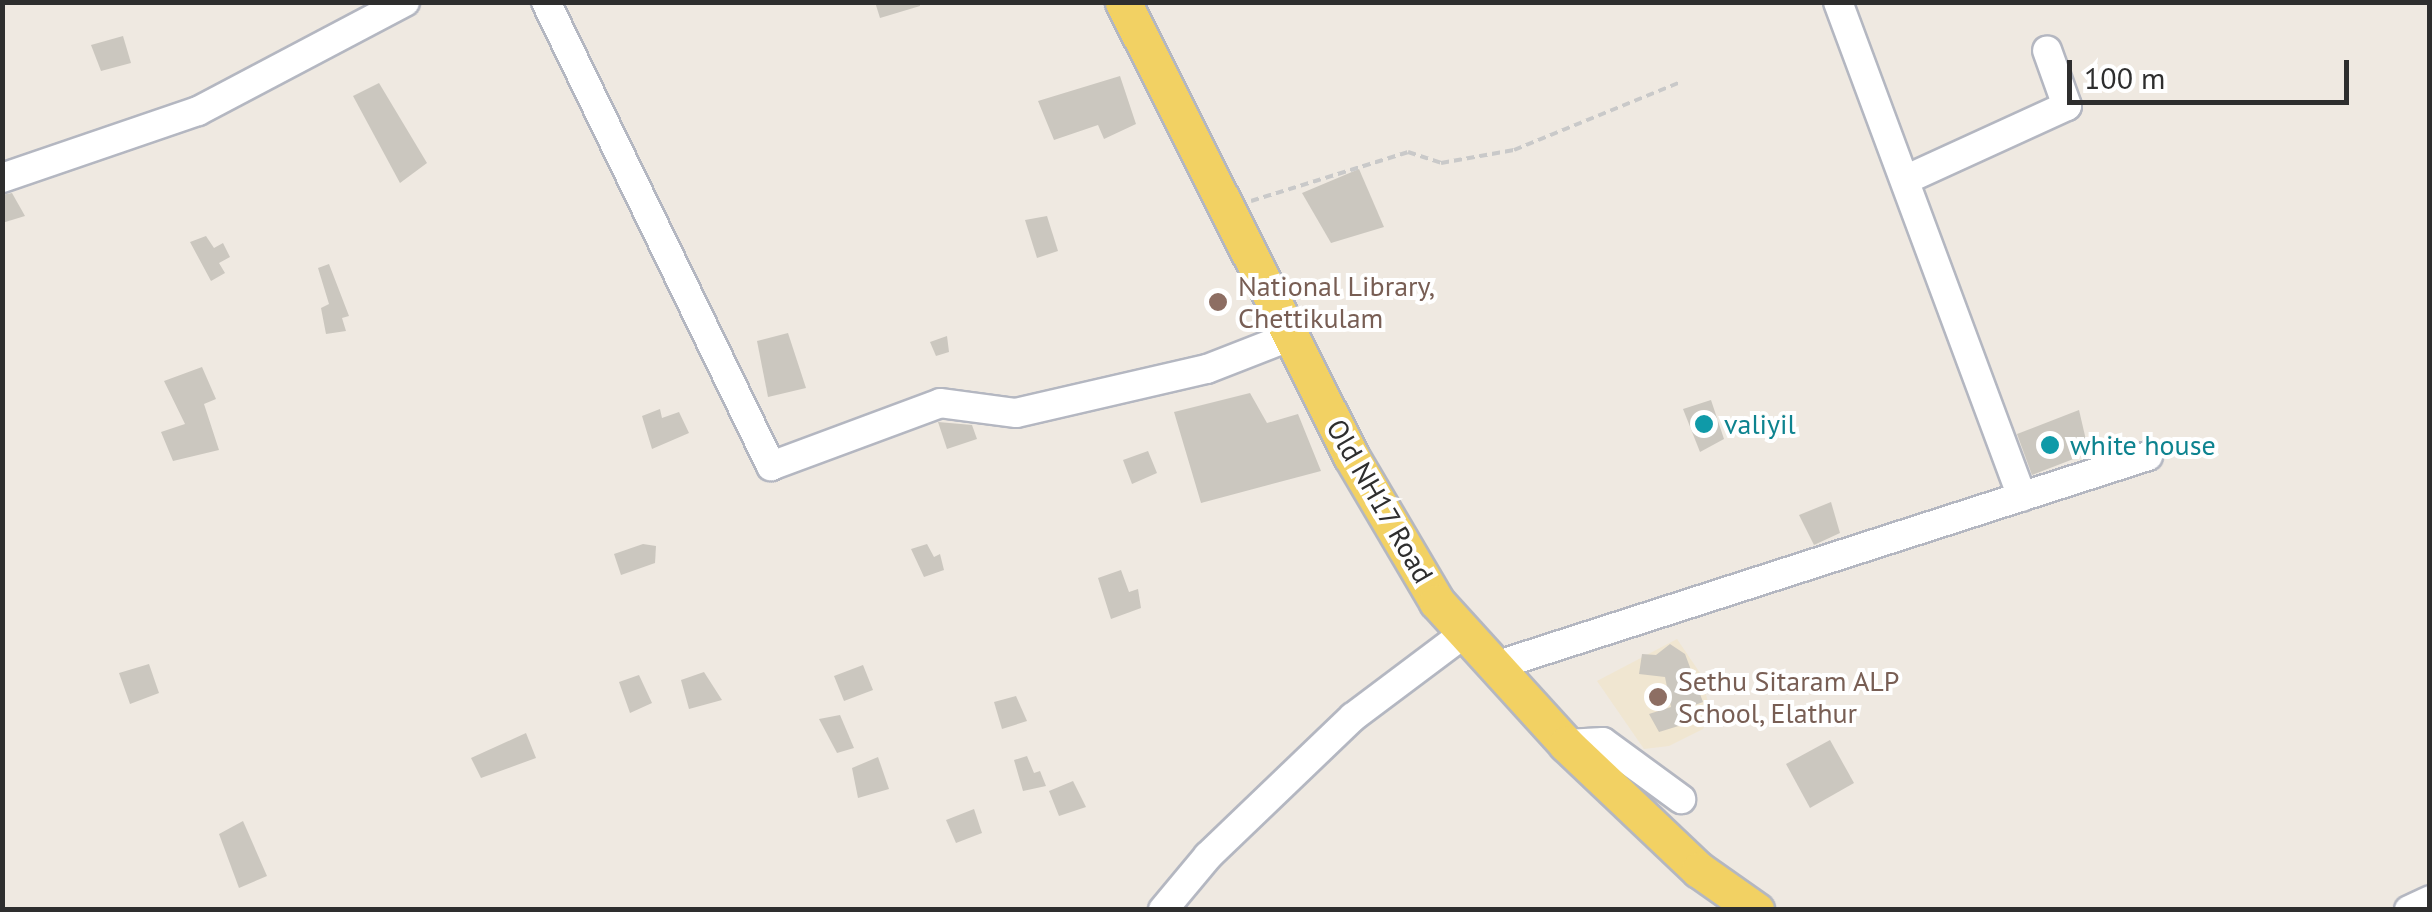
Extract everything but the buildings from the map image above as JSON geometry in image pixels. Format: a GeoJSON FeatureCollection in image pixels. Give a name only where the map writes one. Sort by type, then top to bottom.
{"type":"FeatureCollection","features":[{"type":"Feature","properties":{"kind":"main road","name":"Old NH17 Road"},"geometry":{"type":"LineString","coordinates":[[1124,2],[1289,336],[1438,602],[1566,744],[1699,870],[1756,910]]}},
{"type":"Feature","properties":{"kind":"street"},"geometry":{"type":"LineString","coordinates":[[2,178],[81,145],[234,94],[351,26],[405,2]]}},
{"type":"Feature","properties":{"kind":"street"},"geometry":{"type":"LineString","coordinates":[[546,2],[770,466],[940,403],[1016,412],[1207,369],[1289,336]]}},
{"type":"Feature","properties":{"kind":"street"},"geometry":{"type":"LineString","coordinates":[[1838,2],[2022,497]]}},
{"type":"Feature","properties":{"kind":"street"},"geometry":{"type":"LineString","coordinates":[[1905,180],[2067,106],[2047,50]]}},
{"type":"Feature","properties":{"kind":"street"},"geometry":{"type":"LineString","coordinates":[[1494,666],[2148,456]]}},
{"type":"Feature","properties":{"kind":"street"},"geometry":{"type":"LineString","coordinates":[[1163,910],[1208,856],[1353,717],[1466,633]]}},
{"type":"Feature","properties":{"kind":"street"},"geometry":{"type":"LineString","coordinates":[[1566,744],[1603,742],[1681,799]]}},
{"type":"Feature","properties":{"kind":"street"},"geometry":{"type":"LineString","coordinates":[[2410,910],[2430,900]]}},
{"type":"Feature","properties":{"kind":"path"},"geometry":{"type":"LineString","coordinates":[[1242,204],[1408,152],[1441,163],[1514,150],[1681,82]]}},
{"type":"Feature","properties":{"kind":"shaded area","name":"Sethu Sitaram ALP School, Elathur"},"geometry":{"type":"Polygon","coordinates":[[[1677,639],[1700,673],[1711,713],[1703,729],[1669,746],[1644,749],[1597,681],[1677,639]]]}},
{"type":"Feature","properties":{"kind":"place","name":"National Library, Chettikulam"},"geometry":{"type":"Point","coordinates":[1218,302]}},
{"type":"Feature","properties":{"kind":"place","name":"valiyil"},"geometry":{"type":"Point","coordinates":[1704,424]}},
{"type":"Feature","properties":{"kind":"place","name":"white house"},"geometry":{"type":"Point","coordinates":[2050,445]}},
{"type":"Feature","properties":{"kind":"place","name":"Sethu Sitaram ALP School, Elathur"},"geometry":{"type":"Point","coordinates":[1658,697]}}]}
